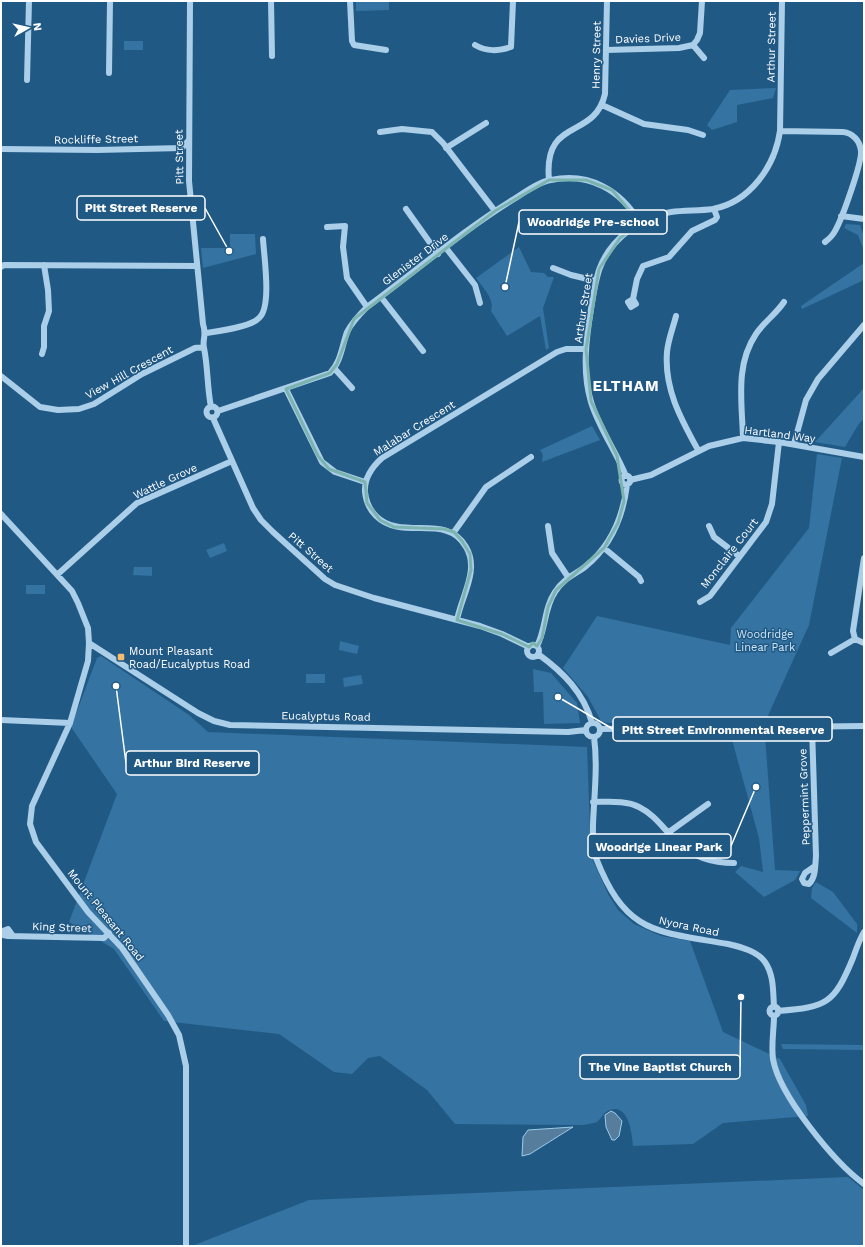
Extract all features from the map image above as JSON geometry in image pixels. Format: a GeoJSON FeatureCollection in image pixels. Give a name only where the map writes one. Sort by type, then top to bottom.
{"type":"FeatureCollection","features":[{"type":"Feature","properties":{"kind":"street"},"geometry":{"type":"LineString","coordinates":[[27,80],[29,1]]}},
{"type":"Feature","properties":{"kind":"street"},"geometry":{"type":"LineString","coordinates":[[109,73],[110,1]]}},
{"type":"Feature","properties":{"kind":"street","name":"Pitt Street"},"geometry":{"type":"LineString","coordinates":[[190,1],[189,181],[203,324],[206,333],[203,347],[206,354],[208,394],[211,407]]}},
{"type":"Feature","properties":{"kind":"street"},"geometry":{"type":"LineString","coordinates":[[271,1],[272,56]]}},
{"type":"Feature","properties":{"kind":"street"},"geometry":{"type":"LineString","coordinates":[[350,1],[352,41],[354,45],[386,50]]}},
{"type":"Feature","properties":{"kind":"street"},"geometry":{"type":"LineString","coordinates":[[476,45],[483,50],[494,51],[511,47],[514,1]]}},
{"type":"Feature","properties":{"kind":"street","name":"Henry Street"},"geometry":{"type":"LineString","coordinates":[[550,180],[548,162],[554,146],[568,131],[589,121],[602,105],[605,94],[607,1]]}},
{"type":"Feature","properties":{"kind":"street","name":"Davies Drive"},"geometry":{"type":"LineString","coordinates":[[606,50],[679,48],[692,45],[697,40],[700,33],[702,1]]}},
{"type":"Feature","properties":{"kind":"street","name":"Arthur Street"},"geometry":{"type":"LineString","coordinates":[[537,646],[542,638],[551,598],[561,583],[583,568],[604,548],[618,523],[624,501],[626,480],[617,456],[596,416],[586,379],[586,349],[599,269],[612,247],[620,238],[640,223],[660,214],[714,209],[742,196],[759,180],[771,162],[780,131],[782,1]]}},
{"type":"Feature","properties":{"kind":"street"},"geometry":{"type":"LineString","coordinates":[[692,45],[704,58]]}},
{"type":"Feature","properties":{"kind":"street"},"geometry":{"type":"LineString","coordinates":[[602,105],[644,124],[688,130],[703,135]]}},
{"type":"Feature","properties":{"kind":"street"},"geometry":{"type":"LineString","coordinates":[[446,148],[486,123]]}},
{"type":"Feature","properties":{"kind":"street"},"geometry":{"type":"LineString","coordinates":[[380,132],[402,129],[432,132],[494,211]]}},
{"type":"Feature","properties":{"kind":"street"},"geometry":{"type":"LineString","coordinates":[[780,131],[843,132],[853,136],[860,148],[860,158],[841,216],[835,232],[825,242]]}},
{"type":"Feature","properties":{"kind":"street","name":"Rockliffe Street"},"geometry":{"type":"LineString","coordinates":[[1,149],[97,150],[182,148],[189,140]]}},
{"type":"Feature","properties":{"kind":"street","name":"Glenister Drive"},"geometry":{"type":"LineString","coordinates":[[334,368],[354,319],[367,307],[494,211],[530,189],[550,180],[571,178],[600,184],[612,190],[624,200],[640,223]]}},
{"type":"Feature","properties":{"kind":"street"},"geometry":{"type":"LineString","coordinates":[[406,209],[438,254]]}},
{"type":"Feature","properties":{"kind":"street"},"geometry":{"type":"LineString","coordinates":[[633,299],[637,278],[643,266],[669,257],[692,231],[715,220],[717,217],[714,209]]}},
{"type":"Feature","properties":{"kind":"street"},"geometry":{"type":"LineString","coordinates":[[841,216],[864,219]]}},
{"type":"Feature","properties":{"kind":"street"},"geometry":{"type":"LineString","coordinates":[[327,226],[345,226],[343,248],[346,278],[367,307]]}},
{"type":"Feature","properties":{"kind":"street"},"geometry":{"type":"LineString","coordinates":[[206,333],[254,322],[262,315],[266,303],[263,239]]}},
{"type":"Feature","properties":{"kind":"street"},"geometry":{"type":"LineString","coordinates":[[446,248],[475,285],[480,303]]}},
{"type":"Feature","properties":{"kind":"street"},"geometry":{"type":"LineString","coordinates":[[1,267],[4,265],[197,266]]}},
{"type":"Feature","properties":{"kind":"street"},"geometry":{"type":"LineString","coordinates":[[42,354],[44,347],[44,326],[49,311],[48,290],[44,265]]}},
{"type":"Feature","properties":{"kind":"street"},"geometry":{"type":"LineString","coordinates":[[553,268],[570,275],[596,282]]}},
{"type":"Feature","properties":{"kind":"street"},"geometry":{"type":"LineString","coordinates":[[381,297],[423,351]]}},
{"type":"Feature","properties":{"kind":"street"},"geometry":{"type":"LineString","coordinates":[[743,438],[741,381],[745,355],[757,333],[784,302]]}},
{"type":"Feature","properties":{"kind":"street"},"geometry":{"type":"LineString","coordinates":[[676,316],[667,351],[667,378],[679,415],[698,450]]}},
{"type":"Feature","properties":{"kind":"street"},"geometry":{"type":"LineString","coordinates":[[794,444],[806,400],[818,379],[864,325]]}},
{"type":"Feature","properties":{"kind":"street","name":"View Hill Crescent"},"geometry":{"type":"LineString","coordinates":[[1,376],[40,407],[58,410],[79,409],[94,404],[142,374],[195,348],[203,347]]}},
{"type":"Feature","properties":{"kind":"street","name":"Malabar Crescent"},"geometry":{"type":"LineString","coordinates":[[366,482],[376,464],[382,458],[556,352],[566,349],[586,349]]}},
{"type":"Feature","properties":{"kind":"street"},"geometry":{"type":"LineString","coordinates":[[218,411],[211,407],[208,409],[207,413],[209,417],[213,418],[217,415],[218,411],[324,376],[334,368],[352,388]]}},
{"type":"Feature","properties":{"kind":"street"},"geometry":{"type":"LineString","coordinates":[[286,389],[322,462],[335,472],[366,482],[367,503],[373,513],[388,525],[401,528],[439,528],[454,532],[466,546],[471,562],[471,570],[457,620]]}},
{"type":"Feature","properties":{"kind":"street","name":"Pitt Street"},"geometry":{"type":"LineString","coordinates":[[213,418],[253,508],[261,520],[326,579],[335,585],[367,596],[457,620],[502,634],[529,647]]}},
{"type":"Feature","properties":{"kind":"street","name":"Hartland Way"},"geometry":{"type":"LineString","coordinates":[[626,480],[651,475],[698,450],[720,442],[743,438],[794,444],[864,457]]}},
{"type":"Feature","properties":{"kind":"street","name":"Monclaire Court"},"geometry":{"type":"LineString","coordinates":[[700,602],[710,596],[766,522],[769,514],[779,442]]}},
{"type":"Feature","properties":{"kind":"street"},"geometry":{"type":"LineString","coordinates":[[454,532],[486,487],[531,457]]}},
{"type":"Feature","properties":{"kind":"street","name":"Wattle Grove"},"geometry":{"type":"LineString","coordinates":[[58,574],[137,503],[232,461]]}},
{"type":"Feature","properties":{"kind":"street","name":"Mount Pleasant Road"},"geometry":{"type":"LineString","coordinates":[[1,514],[58,574],[78,603],[88,628],[88,661],[70,723],[32,806],[30,824],[36,842],[88,912],[122,948],[168,1015],[182,1044],[186,1066],[186,1246]]}},
{"type":"Feature","properties":{"kind":"street"},"geometry":{"type":"LineString","coordinates":[[548,526],[552,552],[568,577]]}},
{"type":"Feature","properties":{"kind":"street"},"geometry":{"type":"LineString","coordinates":[[710,526],[714,537],[739,556]]}},
{"type":"Feature","properties":{"kind":"street"},"geometry":{"type":"LineString","coordinates":[[604,548],[639,576],[641,582]]}},
{"type":"Feature","properties":{"kind":"street"},"geometry":{"type":"LineString","coordinates":[[855,639],[853,631],[864,558]]}},
{"type":"Feature","properties":{"kind":"street"},"geometry":{"type":"LineString","coordinates":[[855,639],[864,643]]}},
{"type":"Feature","properties":{"kind":"street"},"geometry":{"type":"LineString","coordinates":[[831,653],[855,639]]}},
{"type":"Feature","properties":{"kind":"street","name":"Eucalyptus Road"},"geometry":{"type":"LineString","coordinates":[[89,643],[198,713],[214,721],[230,724],[568,732],[586,730]]}},
{"type":"Feature","properties":{"kind":"street"},"geometry":{"type":"LineString","coordinates":[[533,645],[537,646],[539,650],[538,654],[534,657],[530,656],[528,652],[529,647],[533,645]]}},
{"type":"Feature","properties":{"kind":"street"},"geometry":{"type":"LineString","coordinates":[[538,654],[557,668],[584,700],[592,723]]}},
{"type":"Feature","properties":{"kind":"street"},"geometry":{"type":"LineString","coordinates":[[1,720],[70,723]]}},
{"type":"Feature","properties":{"kind":"street"},"geometry":{"type":"LineString","coordinates":[[592,723],[598,725],[600,730],[599,735],[594,737],[589,736],[586,730],[588,725],[592,723]]}},
{"type":"Feature","properties":{"kind":"street"},"geometry":{"type":"LineString","coordinates":[[600,730],[864,726]]}},
{"type":"Feature","properties":{"kind":"street","name":"Peppermint Grove"},"geometry":{"type":"LineString","coordinates":[[812,727],[815,866]]}},
{"type":"Feature","properties":{"kind":"street","name":"Nyora Road"},"geometry":{"type":"LineString","coordinates":[[594,737],[594,853],[611,891],[621,907],[637,921],[664,932],[735,946],[753,952],[765,962],[769,969],[776,1011],[772,1057],[776,1070],[793,1104],[809,1126],[845,1167],[864,1184]]}},
{"type":"Feature","properties":{"kind":"street"},"geometry":{"type":"LineString","coordinates":[[594,802],[622,803],[638,806],[651,814],[679,844],[702,858],[718,863],[734,863]]}},
{"type":"Feature","properties":{"kind":"street"},"geometry":{"type":"LineString","coordinates":[[669,832],[708,804]]}},
{"type":"Feature","properties":{"kind":"street"},"geometry":{"type":"LineString","coordinates":[[776,1011],[815,1007],[834,994],[844,980],[864,932]]}},
{"type":"Feature","properties":{"kind":"street","name":"King Street"},"geometry":{"type":"LineString","coordinates":[[13,936],[87,939],[104,938],[109,933]]}},
{"type":"Feature","properties":{"kind":"highlighted area"},"geometry":{"type":"Polygon","coordinates":[[[549,180],[586,180],[612,190],[640,223],[620,238],[599,269],[586,349],[591,401],[617,456],[624,501],[618,523],[604,548],[556,590],[548,607],[542,638],[537,646],[533,643],[529,647],[502,634],[457,620],[471,570],[470,554],[462,541],[454,532],[444,529],[394,527],[380,520],[367,503],[365,482],[329,469],[318,456],[286,389],[330,373],[337,364],[354,319],[495,211],[549,180]]]}},
{"type":"Feature","properties":{"kind":"green space"},"geometry":{"type":"Polygon","coordinates":[[[356,1],[389,1],[389,10],[356,11],[356,1]]]}},
{"type":"Feature","properties":{"kind":"green space"},"geometry":{"type":"Polygon","coordinates":[[[124,41],[143,41],[143,50],[124,50],[124,41]]]}},
{"type":"Feature","properties":{"kind":"green space"},"geometry":{"type":"Polygon","coordinates":[[[776,88],[773,98],[737,105],[737,122],[712,130],[707,125],[730,90],[776,88]]]}},
{"type":"Feature","properties":{"kind":"green space"},"geometry":{"type":"Polygon","coordinates":[[[846,224],[860,225],[864,237],[864,251],[858,235],[844,228],[846,224]]]}},
{"type":"Feature","properties":{"kind":"green space"},"geometry":{"type":"Polygon","coordinates":[[[230,234],[255,234],[256,254],[203,268],[201,248],[230,248],[230,234]]]}},
{"type":"Feature","properties":{"kind":"green space"},"geometry":{"type":"Polygon","coordinates":[[[519,247],[531,272],[544,273],[548,277],[554,277],[543,308],[549,348],[546,350],[540,316],[507,336],[491,311],[492,307],[490,298],[476,278],[519,247]]]}},
{"type":"Feature","properties":{"kind":"green space"},"geometry":{"type":"Polygon","coordinates":[[[864,263],[864,280],[802,309],[801,306],[864,263]]]}},
{"type":"Feature","properties":{"kind":"green space"},"geometry":{"type":"Polygon","coordinates":[[[864,388],[864,418],[845,447],[815,442],[864,388]]]}},
{"type":"Feature","properties":{"kind":"green space"},"geometry":{"type":"Polygon","coordinates":[[[592,426],[600,440],[542,462],[543,455],[540,450],[592,426]]]}},
{"type":"Feature","properties":{"kind":"green space","name":"Woodridge Linear Park"},"geometry":{"type":"Polygon","coordinates":[[[817,454],[842,458],[809,625],[766,720],[607,723],[601,721],[588,697],[563,668],[597,616],[730,645],[731,628],[809,528],[817,454]]]}},
{"type":"Feature","properties":{"kind":"green space"},"geometry":{"type":"Polygon","coordinates":[[[224,543],[227,551],[210,558],[206,550],[224,543]]]}},
{"type":"Feature","properties":{"kind":"green space"},"geometry":{"type":"Polygon","coordinates":[[[134,567],[152,567],[152,576],[133,575],[134,567]]]}},
{"type":"Feature","properties":{"kind":"green space"},"geometry":{"type":"Polygon","coordinates":[[[26,585],[45,585],[45,594],[26,594],[26,585]]]}},
{"type":"Feature","properties":{"kind":"green space"},"geometry":{"type":"Polygon","coordinates":[[[340,641],[359,646],[357,654],[339,650],[340,641]]]}},
{"type":"Feature","properties":{"kind":"green space"},"geometry":{"type":"Polygon","coordinates":[[[101,656],[189,715],[208,732],[587,747],[591,856],[608,894],[618,910],[634,924],[661,936],[690,941],[723,1032],[780,1059],[806,1105],[808,1116],[723,1123],[693,1144],[633,1146],[630,1126],[627,1119],[619,1110],[613,1109],[606,1112],[596,1122],[583,1125],[455,1124],[427,1090],[380,1056],[368,1058],[352,1074],[334,1072],[279,1034],[164,1021],[114,949],[69,922],[117,794],[71,727],[97,658],[101,656]]]}},
{"type":"Feature","properties":{"kind":"green space"},"geometry":{"type":"Polygon","coordinates":[[[533,669],[551,673],[577,703],[580,723],[544,724],[543,692],[534,692],[533,669]]]}},
{"type":"Feature","properties":{"kind":"green space"},"geometry":{"type":"Polygon","coordinates":[[[306,674],[325,674],[325,683],[306,683],[306,674]]]}},
{"type":"Feature","properties":{"kind":"green space"},"geometry":{"type":"Polygon","coordinates":[[[361,675],[363,684],[344,687],[343,678],[361,675]]]}},
{"type":"Feature","properties":{"kind":"green space"},"geometry":{"type":"Polygon","coordinates":[[[731,736],[765,736],[775,870],[800,871],[795,880],[764,897],[735,872],[741,866],[763,872],[759,838],[731,736]]]}},
{"type":"Feature","properties":{"kind":"green space"},"geometry":{"type":"Polygon","coordinates":[[[816,882],[833,892],[857,924],[857,933],[811,898],[812,888],[816,882]]]}},
{"type":"Feature","properties":{"kind":"green space"},"geometry":{"type":"Polygon","coordinates":[[[864,1029],[864,1102],[863,1050],[783,1049],[781,1044],[863,1045],[864,1029]]]}},
{"type":"Feature","properties":{"kind":"green space"},"geometry":{"type":"Polygon","coordinates":[[[848,1177],[864,1190],[864,1246],[192,1246],[309,1200],[848,1177]]]}},
{"type":"Feature","properties":{"kind":"shaded area"},"geometry":{"type":"Polygon","coordinates":[[[611,1111],[615,1113],[622,1121],[619,1136],[615,1140],[612,1140],[606,1127],[605,1115],[611,1111]]]}},
{"type":"Feature","properties":{"kind":"shaded area"},"geometry":{"type":"Polygon","coordinates":[[[573,1127],[530,1154],[522,1156],[523,1137],[528,1130],[573,1127]]]}},
{"type":"Feature","properties":{"kind":"place","name":"Pitt Street Reserve"},"geometry":{"type":"Point","coordinates":[229,251]}},
{"type":"Feature","properties":{"kind":"place","name":"Woodridge Pre-school"},"geometry":{"type":"Point","coordinates":[505,287]}},
{"type":"Feature","properties":{"kind":"place","name":"Mount Pleasant Road/Eucalyptus Road"},"geometry":{"type":"Point","coordinates":[121,657]}},
{"type":"Feature","properties":{"kind":"place","name":"Arthur Bird Reserve"},"geometry":{"type":"Point","coordinates":[116,686]}},
{"type":"Feature","properties":{"kind":"place","name":"Pitt Street Environmental Reserve"},"geometry":{"type":"Point","coordinates":[558,697]}},
{"type":"Feature","properties":{"kind":"place","name":"Woodrige Linear Park"},"geometry":{"type":"Point","coordinates":[756,787]}},
{"type":"Feature","properties":{"kind":"place","name":"The Vine Baptist Church"},"geometry":{"type":"Point","coordinates":[741,997]}},
{"type":"Feature","properties":{"kind":"district","name":"ELTHAM"},"geometry":{"type":"Point","coordinates":[626,386]}}]}
